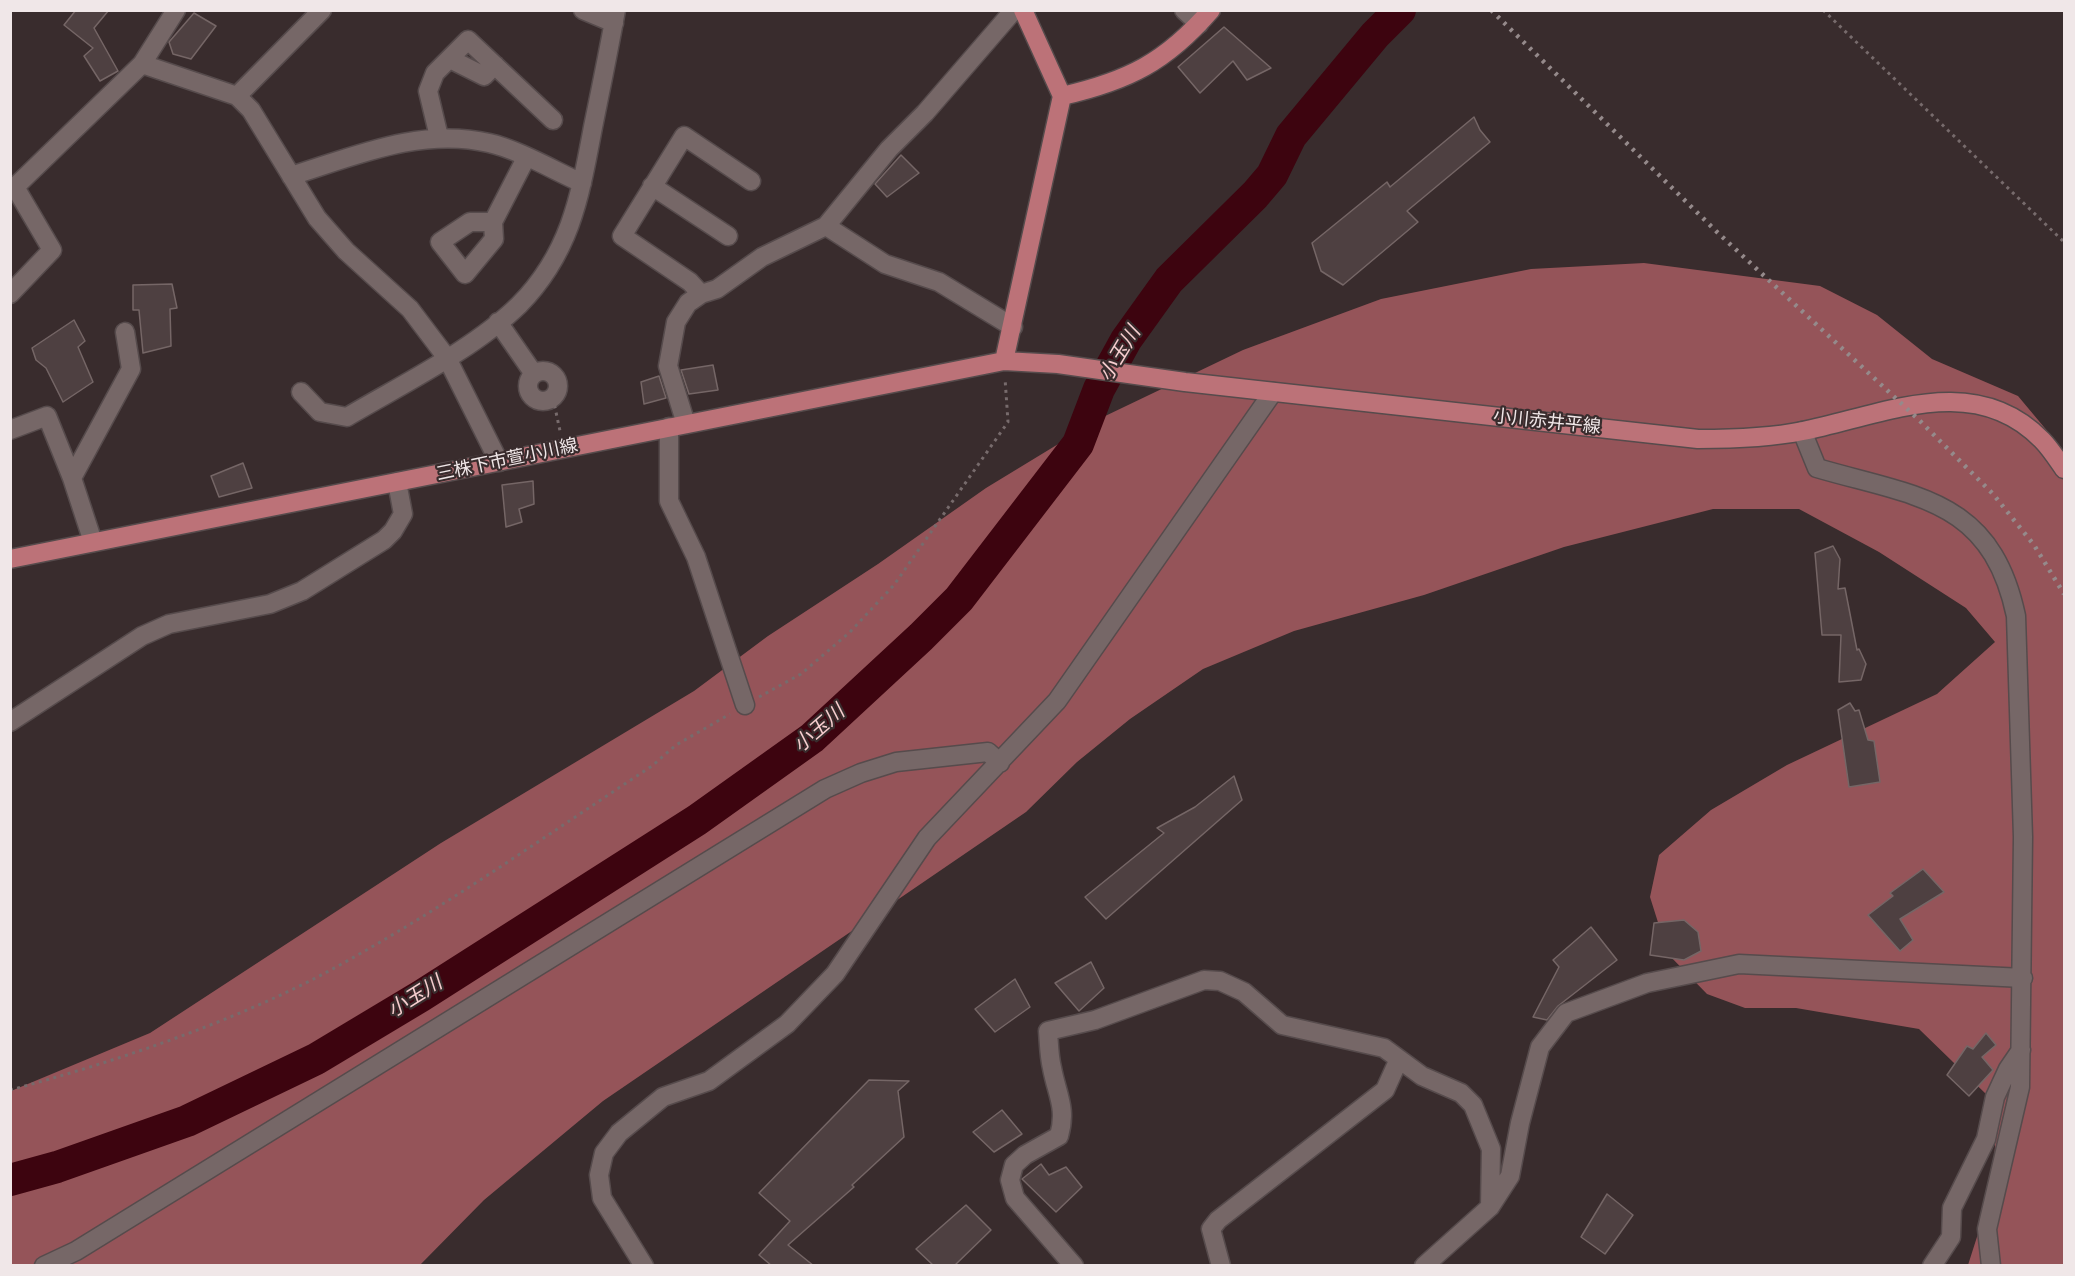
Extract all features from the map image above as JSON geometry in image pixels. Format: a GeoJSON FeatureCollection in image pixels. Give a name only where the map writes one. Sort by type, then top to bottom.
{"type":"FeatureCollection","features":[{"type":"Feature","properties":{"kind":"main road"},"geometry":{"type":"LineString","coordinates":[[1004,361],[1062,96],[1023,10]]}},
{"type":"Feature","properties":{"kind":"main road"},"geometry":{"type":"LineString","coordinates":[[1062,96],[1103,87],[1136,74],[1168,52],[1205,17]]}},
{"type":"Feature","properties":{"kind":"main road","name":"三株下市萱小川線"},"geometry":{"type":"LineString","coordinates":[[10,559],[1004,361]]}},
{"type":"Feature","properties":{"kind":"main road","name":"小川赤井平線"},"geometry":{"type":"LineString","coordinates":[[1004,361],[1058,364],[1274,393],[1698,439],[1740,439],[1802,431],[1926,401],[1959,401],[1992,408],[2021,422],[2042,440],[2064,469]]}},
{"type":"Feature","properties":{"kind":"street"},"geometry":{"type":"LineString","coordinates":[[10,294],[52,250],[15,187],[142,64],[176,10]]}},
{"type":"Feature","properties":{"kind":"street"},"geometry":{"type":"LineString","coordinates":[[237,96],[322,10]]}},
{"type":"Feature","properties":{"kind":"street"},"geometry":{"type":"LineString","coordinates":[[301,392],[320,412],[347,417],[447,358],[498,322],[518,305],[553,262],[567,237],[582,183],[615,17],[583,10]]}},
{"type":"Feature","properties":{"kind":"street"},"geometry":{"type":"LineString","coordinates":[[745,705],[696,557],[669,501],[677,425],[668,366],[669,347],[675,322],[688,303],[701,294],[717,289],[762,257],[826,226],[889,149],[925,113],[1014,10]]}},
{"type":"Feature","properties":{"kind":"street"},"geometry":{"type":"LineString","coordinates":[[1184,10],[1205,17]]}},
{"type":"Feature","properties":{"kind":"street"},"geometry":{"type":"LineString","coordinates":[[439,137],[428,91],[435,74],[468,40],[554,120]]}},
{"type":"Feature","properties":{"kind":"street"},"geometry":{"type":"LineString","coordinates":[[450,58],[484,76],[495,65]]}},
{"type":"Feature","properties":{"kind":"street"},"geometry":{"type":"LineString","coordinates":[[142,64],[237,96],[251,110],[316,218],[346,251],[410,309],[447,358],[499,462]]}},
{"type":"Feature","properties":{"kind":"street"},"geometry":{"type":"LineString","coordinates":[[701,294],[690,282],[622,236],[684,136],[751,181]]}},
{"type":"Feature","properties":{"kind":"street"},"geometry":{"type":"LineString","coordinates":[[291,176],[396,143],[439,137],[491,143],[582,183]]}},
{"type":"Feature","properties":{"kind":"street"},"geometry":{"type":"LineString","coordinates":[[494,222],[526,159]]}},
{"type":"Feature","properties":{"kind":"street"},"geometry":{"type":"LineString","coordinates":[[652,186],[728,236]]}},
{"type":"Feature","properties":{"kind":"street"},"geometry":{"type":"LineString","coordinates":[[826,226],[885,264],[939,282],[1013,327]]}},
{"type":"Feature","properties":{"kind":"street"},"geometry":{"type":"LineString","coordinates":[[498,322],[534,374],[529,382],[530,393],[537,400],[553,398]]}},
{"type":"Feature","properties":{"kind":"street"},"geometry":{"type":"LineString","coordinates":[[72,478],[130,369],[125,332]]}},
{"type":"Feature","properties":{"kind":"street"},"geometry":{"type":"LineString","coordinates":[[644,1266],[602,1198],[599,1175],[604,1153],[619,1132],[663,1097],[709,1081],[787,1024],[834,974],[927,838],[1057,701],[1274,393]]}},
{"type":"Feature","properties":{"kind":"street"},"geometry":{"type":"LineString","coordinates":[[10,430],[48,416],[93,542]]}},
{"type":"Feature","properties":{"kind":"street"},"geometry":{"type":"LineString","coordinates":[[1802,431],[1817,468],[1941,505],[1973,528],[1996,557],[2008,582],[2016,616],[2023,837],[2020,1087],[1987,1229],[1991,1266]]}},
{"type":"Feature","properties":{"kind":"street"},"geometry":{"type":"LineString","coordinates":[[10,722],[142,636],[169,624],[270,604],[302,591],[393,531],[403,514],[397,482]]}},
{"type":"Feature","properties":{"kind":"street"},"geometry":{"type":"LineString","coordinates":[[45,1266],[76,1251],[825,789],[861,773],[896,762],[988,752],[1000,763]]}},
{"type":"Feature","properties":{"kind":"street"},"geometry":{"type":"LineString","coordinates":[[1424,1266],[1490,1207],[1510,1176],[1520,1123],[1540,1047],[1566,1013],[1647,983],[1739,964],[2023,978]]}},
{"type":"Feature","properties":{"kind":"street"},"geometry":{"type":"LineString","coordinates":[[1074,1266],[1015,1198],[1010,1180],[1014,1165],[1025,1155],[1059,1137],[1062,1127],[1063,1105],[1052,1068],[1048,1031],[1095,1020],[1204,980],[1220,981],[1244,992],[1282,1025],[1384,1048],[1422,1076],[1461,1092],[1473,1105],[1491,1149],[1490,1207]]}},
{"type":"Feature","properties":{"kind":"street"},"geometry":{"type":"LineString","coordinates":[[1932,1266],[1951,1237],[1952,1208],[1986,1139],[1995,1097],[2003,1078],[2021,1050]]}},
{"type":"Feature","properties":{"kind":"street"},"geometry":{"type":"LineString","coordinates":[[1221,1266],[1211,1236],[1211,1229],[1218,1220],[1385,1090],[1399,1059]]}},
{"type":"Feature","properties":{"kind":"path"},"geometry":{"type":"LineString","coordinates":[[1823,10],[2064,242]]}},
{"type":"Feature","properties":{"kind":"path"},"geometry":{"type":"LineString","coordinates":[[10,1090],[161,1041],[257,1005],[324,973],[401,930],[652,766],[676,745],[801,674],[850,632],[894,585],[1008,422],[1004,361]]}},
{"type":"Feature","properties":{"kind":"path"},"geometry":{"type":"LineString","coordinates":[[553,398],[558,411],[563,448]]}},
{"type":"Feature","properties":{"kind":"shaded area"},"geometry":{"type":"Polygon","coordinates":[[[1644,263],[1820,286],[1877,315],[1932,359],[2018,396],[2064,451],[2064,1265],[1968,1265],[1992,1190],[1995,1146],[1987,1095],[1919,1029],[1796,1008],[1745,1008],[1707,994],[1668,954],[1650,897],[1659,855],[1711,810],[1787,765],[1937,694],[1995,642],[1966,608],[1879,552],[1799,509],[1713,509],[1564,547],[1424,595],[1294,631],[1203,669],[1130,719],[1077,762],[1026,812],[603,1101],[484,1200],[420,1265],[11,1266],[11,1091],[150,1033],[441,843],[694,691],[768,636],[878,564],[986,488],[1101,418],[1243,350],[1381,299],[1531,269],[1644,263]]]}},
{"type":"Feature","properties":{"kind":"building"},"geometry":{"type":"Polygon","coordinates":[[[76,10],[109,10],[94,28],[118,71],[100,81],[84,56],[93,48],[64,25],[76,10]]]}},
{"type":"Feature","properties":{"kind":"building"},"geometry":{"type":"Polygon","coordinates":[[[194,13],[216,26],[191,59],[173,54],[169,42],[194,13]]]}},
{"type":"Feature","properties":{"kind":"building"},"geometry":{"type":"Polygon","coordinates":[[[1224,27],[1271,68],[1247,80],[1233,61],[1200,93],[1178,67],[1224,27]]]}},
{"type":"Feature","properties":{"kind":"building"},"geometry":{"type":"Polygon","coordinates":[[[1474,117],[1480,130],[1490,142],[1407,211],[1418,222],[1343,285],[1321,271],[1312,243],[1387,182],[1390,187],[1474,117]]]}},
{"type":"Feature","properties":{"kind":"building"},"geometry":{"type":"Polygon","coordinates":[[[901,155],[919,173],[887,197],[875,184],[901,155]]]}},
{"type":"Feature","properties":{"kind":"building"},"geometry":{"type":"Polygon","coordinates":[[[172,284],[177,308],[170,309],[171,346],[143,353],[139,310],[133,310],[133,285],[172,284]]]}},
{"type":"Feature","properties":{"kind":"building"},"geometry":{"type":"Polygon","coordinates":[[[74,320],[85,341],[78,347],[93,382],[63,402],[46,368],[36,360],[32,348],[74,320]]]}},
{"type":"Feature","properties":{"kind":"building"},"geometry":{"type":"Polygon","coordinates":[[[713,365],[718,390],[689,394],[681,370],[713,365]]]}},
{"type":"Feature","properties":{"kind":"building"},"geometry":{"type":"Polygon","coordinates":[[[659,376],[666,398],[644,404],[641,382],[659,376]]]}},
{"type":"Feature","properties":{"kind":"building"},"geometry":{"type":"Polygon","coordinates":[[[243,463],[252,488],[219,497],[211,476],[243,463]]]}},
{"type":"Feature","properties":{"kind":"building"},"geometry":{"type":"Polygon","coordinates":[[[533,481],[534,504],[519,509],[522,522],[506,527],[502,485],[533,481]]]}},
{"type":"Feature","properties":{"kind":"building"},"geometry":{"type":"Polygon","coordinates":[[[1833,546],[1840,559],[1838,589],[1845,588],[1857,650],[1859,649],[1866,664],[1861,680],[1839,682],[1841,635],[1822,635],[1815,553],[1833,546]]]}},
{"type":"Feature","properties":{"kind":"building"},"geometry":{"type":"Polygon","coordinates":[[[1850,703],[1855,711],[1859,710],[1868,740],[1874,741],[1880,782],[1849,787],[1838,710],[1850,703]]]}},
{"type":"Feature","properties":{"kind":"building"},"geometry":{"type":"Polygon","coordinates":[[[1234,776],[1242,800],[1106,919],[1085,897],[1164,833],[1157,828],[1195,807],[1234,776]]]}},
{"type":"Feature","properties":{"kind":"building"},"geometry":{"type":"Polygon","coordinates":[[[1923,869],[1944,892],[1900,919],[1913,940],[1900,951],[1868,915],[1893,896],[1890,893],[1923,869]]]}},
{"type":"Feature","properties":{"kind":"building"},"geometry":{"type":"Polygon","coordinates":[[[1684,920],[1698,932],[1701,951],[1684,960],[1650,955],[1654,923],[1684,920]]]}},
{"type":"Feature","properties":{"kind":"building"},"geometry":{"type":"Polygon","coordinates":[[[1591,927],[1617,960],[1558,1006],[1547,1020],[1533,1017],[1559,967],[1553,960],[1591,927]]]}},
{"type":"Feature","properties":{"kind":"building"},"geometry":{"type":"Polygon","coordinates":[[[1091,962],[1104,988],[1079,1011],[1055,983],[1091,962]]]}},
{"type":"Feature","properties":{"kind":"building"},"geometry":{"type":"Polygon","coordinates":[[[1015,979],[1030,1007],[995,1032],[975,1009],[1015,979]]]}},
{"type":"Feature","properties":{"kind":"building"},"geometry":{"type":"Polygon","coordinates":[[[1986,1033],[1996,1045],[1982,1057],[1993,1070],[1969,1096],[1947,1075],[1967,1046],[1973,1049],[1986,1033]]]}},
{"type":"Feature","properties":{"kind":"building"},"geometry":{"type":"Polygon","coordinates":[[[869,1080],[909,1081],[898,1091],[904,1137],[852,1185],[854,1187],[788,1245],[814,1266],[772,1266],[759,1255],[790,1221],[759,1193],[869,1080]]]}},
{"type":"Feature","properties":{"kind":"building"},"geometry":{"type":"Polygon","coordinates":[[[1002,1110],[1022,1134],[994,1152],[973,1132],[1002,1110]]]}},
{"type":"Feature","properties":{"kind":"building"},"geometry":{"type":"Polygon","coordinates":[[[1041,1164],[1049,1175],[1066,1167],[1082,1187],[1056,1212],[1022,1179],[1041,1164]]]}},
{"type":"Feature","properties":{"kind":"building"},"geometry":{"type":"Polygon","coordinates":[[[1607,1194],[1633,1215],[1605,1254],[1581,1237],[1607,1194]]]}},
{"type":"Feature","properties":{"kind":"building"},"geometry":{"type":"Polygon","coordinates":[[[966,1205],[991,1230],[954,1266],[934,1266],[916,1249],[966,1205]]]}},
{"type":"Feature","properties":{"kind":"waterway","name":"小玉川"},"geometry":{"type":"LineString","coordinates":[[10,1180],[57,1167],[187,1121],[316,1059],[421,996],[697,820],[812,738],[959,599],[1078,444],[1099,389],[1126,340],[1169,280],[1255,195],[1272,175],[1291,136],[1375,35],[1400,10]]}},
{"type":"Feature","properties":{"kind":"railway"},"geometry":{"type":"LineString","coordinates":[[1491,10],[1717,232],[1918,419],[1993,494],[2034,545],[2064,594]]}}]}
